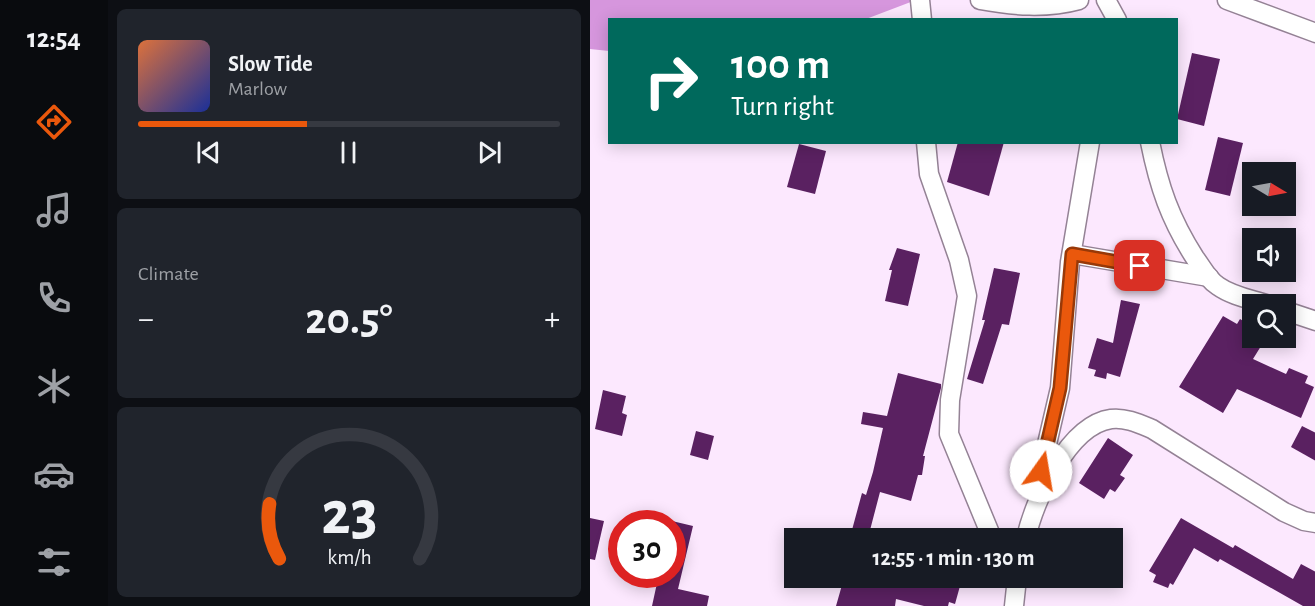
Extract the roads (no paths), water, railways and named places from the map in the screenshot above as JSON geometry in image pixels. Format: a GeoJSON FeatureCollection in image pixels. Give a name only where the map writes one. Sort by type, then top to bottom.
{"type":"FeatureCollection","features":[{"type":"Feature","properties":{"kind":"street"},"geometry":{"type":"LineString","coordinates":[[920,0],[922,18]]}},
{"type":"Feature","properties":{"kind":"street"},"geometry":{"type":"LineString","coordinates":[[980,0],[1029,7],[1072,8]]}},
{"type":"Feature","properties":{"kind":"street"},"geometry":{"type":"LineString","coordinates":[[1106,0],[1116,18]]}},
{"type":"Feature","properties":{"kind":"street"},"geometry":{"type":"LineString","coordinates":[[1227,0],[1316,33]]}},
{"type":"Feature","properties":{"kind":"street"},"geometry":{"type":"LineString","coordinates":[[926,144],[929,174],[959,260],[967,296],[950,400],[949,434],[988,528]]}},
{"type":"Feature","properties":{"kind":"street"},"geometry":{"type":"LineString","coordinates":[[1028,528],[1060,388],[1072,254],[1090,144]]}},
{"type":"Feature","properties":{"kind":"street"},"geometry":{"type":"LineString","coordinates":[[1151,144],[1165,201],[1176,227],[1216,285],[1242,296]]}},
{"type":"Feature","properties":{"kind":"street"},"geometry":{"type":"LineString","coordinates":[[1072,254],[1209,277]]}},
{"type":"Feature","properties":{"kind":"street"},"geometry":{"type":"LineString","coordinates":[[1296,314],[1316,321]]}},
{"type":"Feature","properties":{"kind":"street"},"geometry":{"type":"LineString","coordinates":[[1031,513],[1048,479],[1073,442],[1097,424],[1112,419],[1130,421],[1152,429],[1284,512],[1304,521],[1316,523]]}}]}
